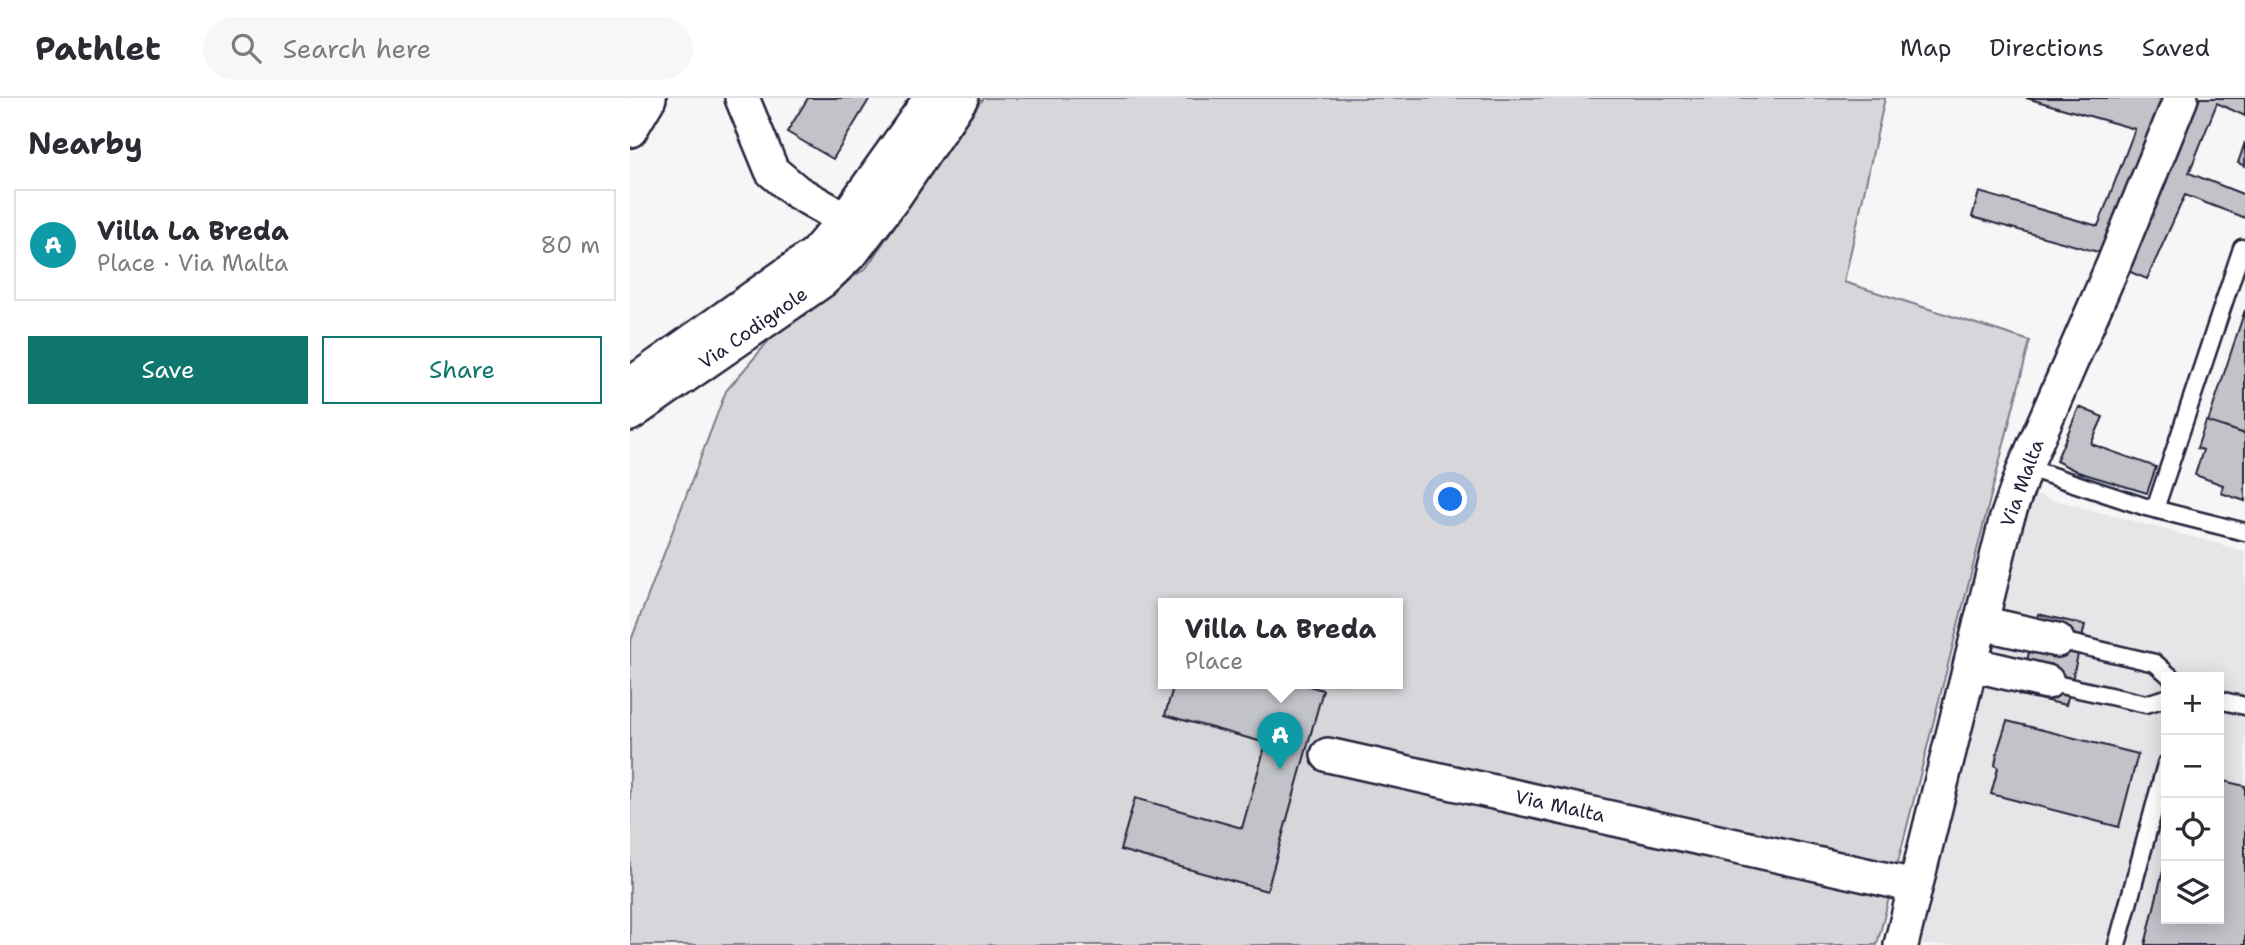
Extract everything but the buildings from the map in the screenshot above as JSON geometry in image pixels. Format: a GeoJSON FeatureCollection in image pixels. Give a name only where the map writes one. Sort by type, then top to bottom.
{"type":"FeatureCollection","features":[{"type":"Feature","properties":{"kind":"street"},"geometry":{"type":"LineString","coordinates":[[630,130],[649,98]]}},
{"type":"Feature","properties":{"kind":"street"},"geometry":{"type":"LineString","coordinates":[[742,98],[772,171],[797,192],[856,226]]}},
{"type":"Feature","properties":{"kind":"street","name":"Via Malta"},"geometry":{"type":"LineString","coordinates":[[1901,945],[2007,521],[2025,467],[2114,264],[2180,98]]}},
{"type":"Feature","properties":{"kind":"street","name":"Via Codignole"},"geometry":{"type":"LineString","coordinates":[[630,385],[856,226],[948,99]]}},
{"type":"Feature","properties":{"kind":"street","name":"Via Codignole"},"geometry":{"type":"LineString","coordinates":[[630,414],[822,281],[853,251],[856,226]]}},
{"type":"Feature","properties":{"kind":"street"},"geometry":{"type":"LineString","coordinates":[[1981,623],[2057,640]]}},
{"type":"Feature","properties":{"kind":"street"},"geometry":{"type":"LineString","coordinates":[[1971,664],[2047,681]]}},
{"type":"Feature","properties":{"kind":"street","name":"Via Malta"},"geometry":{"type":"LineString","coordinates":[[1328,755],[1915,886]]}},
{"type":"Feature","properties":{"kind":"lane"},"geometry":{"type":"LineString","coordinates":[[2155,509],[2242,248]]}},
{"type":"Feature","properties":{"kind":"lane"},"geometry":{"type":"LineString","coordinates":[[2025,467],[2155,509],[2245,531]]}},
{"type":"Feature","properties":{"kind":"lane"},"geometry":{"type":"LineString","coordinates":[[2057,640],[2155,663],[2165,672]]}},
{"type":"Feature","properties":{"kind":"lane"},"geometry":{"type":"LineString","coordinates":[[2047,681],[2146,704],[2161,700]]}},
{"type":"Feature","properties":{"kind":"lane"},"geometry":{"type":"LineString","coordinates":[[2224,701],[2245,706]]}},
{"type":"Feature","properties":{"kind":"lane"},"geometry":{"type":"LineString","coordinates":[[2117,945],[2161,782]]}},
{"type":"Feature","properties":{"kind":"shaded area"},"geometry":{"type":"Polygon","coordinates":[[[983,98],[1885,98],[1844,282],[2030,341],[1877,945],[630,945],[630,643],[726,391],[777,331],[866,268],[983,98]]]}},
{"type":"Feature","properties":{"kind":"shaded area"},"geometry":{"type":"Polygon","coordinates":[[[2028,493],[2245,551],[2245,945],[1915,945],[2028,493]]]}},
{"type":"Feature","properties":{"kind":"place","name":"Villa La Breda"},"geometry":{"type":"Point","coordinates":[1280,770]}}]}
